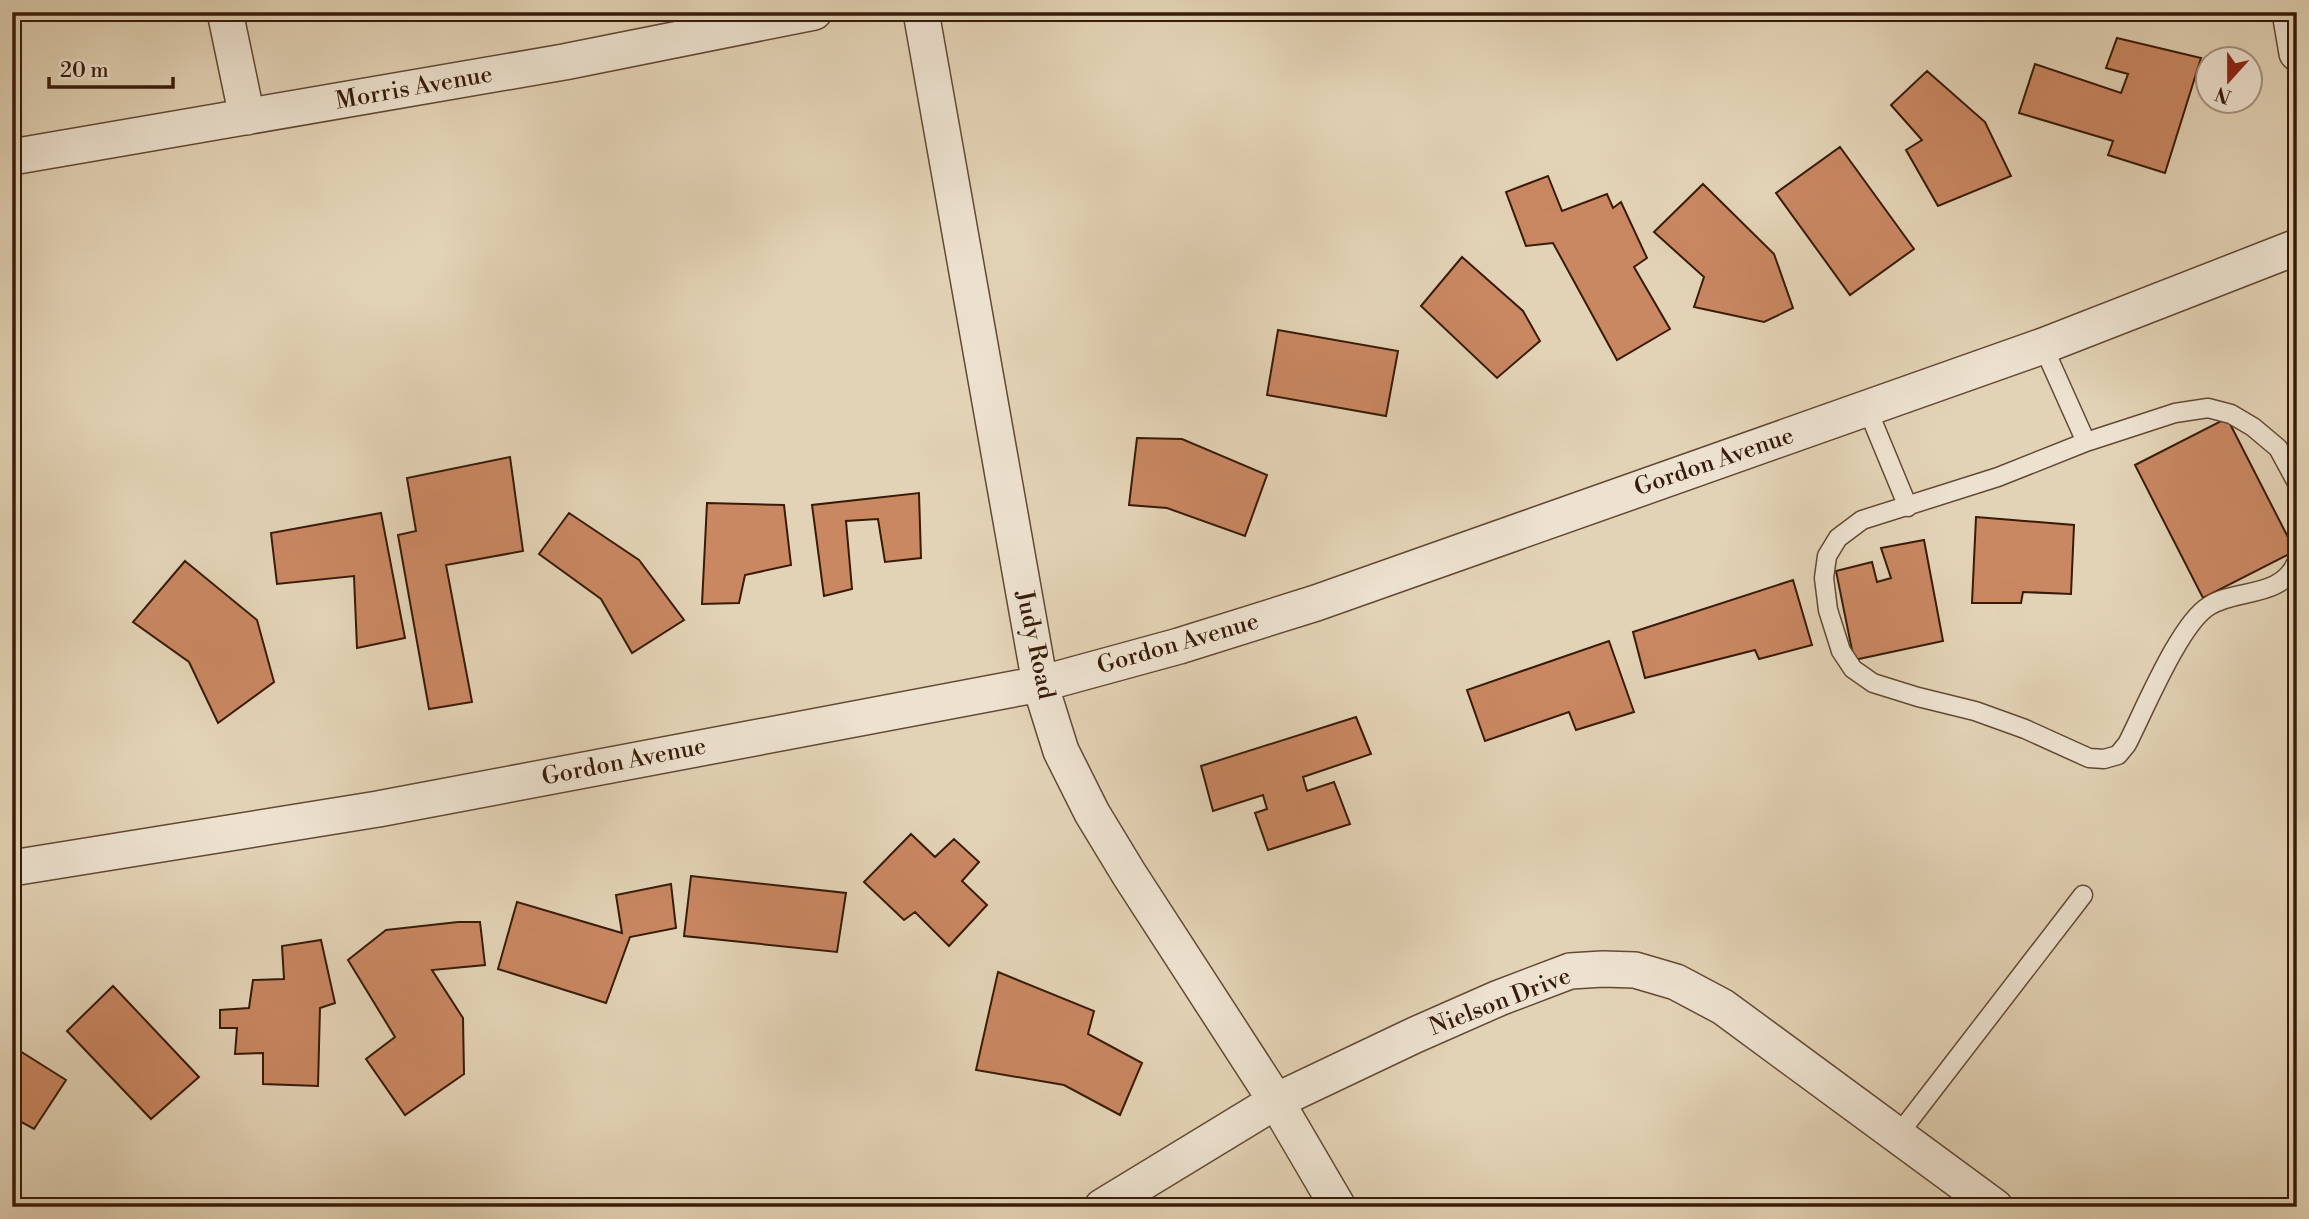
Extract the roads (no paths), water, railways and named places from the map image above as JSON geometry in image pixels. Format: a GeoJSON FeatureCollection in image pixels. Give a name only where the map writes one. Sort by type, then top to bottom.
{"type":"FeatureCollection","features":[{"type":"Feature","properties":{"kind":"street"},"geometry":{"type":"LineString","coordinates":[[225,12],[247,117]]}},
{"type":"Feature","properties":{"kind":"street","name":"Morris Avenue"},"geometry":{"type":"LineString","coordinates":[[12,157],[564,62],[814,12]]}},
{"type":"Feature","properties":{"kind":"street","name":"Judy Road"},"geometry":{"type":"LineString","coordinates":[[921,12],[1040,684],[1061,751],[1092,813],[1129,874],[1276,1101],[1338,1207]]}},
{"type":"Feature","properties":{"kind":"street"},"geometry":{"type":"LineString","coordinates":[[2290,12],[2297,52]]}},
{"type":"Feature","properties":{"kind":"street","name":"Gordon Avenue"},"geometry":{"type":"LineString","coordinates":[[12,868],[378,809],[1040,684],[1179,646],[1316,603],[2043,346],[2297,247]]}},
{"type":"Feature","properties":{"kind":"street","name":"Nielson Drive"},"geometry":{"type":"LineString","coordinates":[[1102,1207],[1276,1101],[1415,1035],[1541,981],[1570,971],[1603,969],[1635,970],[1676,982],[1723,1007],[1996,1207]]}},
{"type":"Feature","properties":{"kind":"lane"},"geometry":{"type":"LineString","coordinates":[[2043,346],[2086,442]]}},
{"type":"Feature","properties":{"kind":"lane"},"geometry":{"type":"LineString","coordinates":[[1867,408],[1908,507]]}},
{"type":"Feature","properties":{"kind":"lane"},"geometry":{"type":"LineString","coordinates":[[2297,484],[2277,448],[2253,427],[2231,414],[2208,408],[2175,413],[2086,442],[1998,477],[1862,520],[1838,538],[1827,556],[1824,578],[1828,610],[1841,651],[1853,669],[1873,683],[1975,711],[2025,729],[2089,758],[2104,759],[2118,755],[2127,744],[2168,661],[2194,618],[2209,606],[2226,598],[2260,592],[2282,581],[2297,561]]}},
{"type":"Feature","properties":{"kind":"lane"},"geometry":{"type":"LineString","coordinates":[[1898,1135],[2083,895]]}}]}
